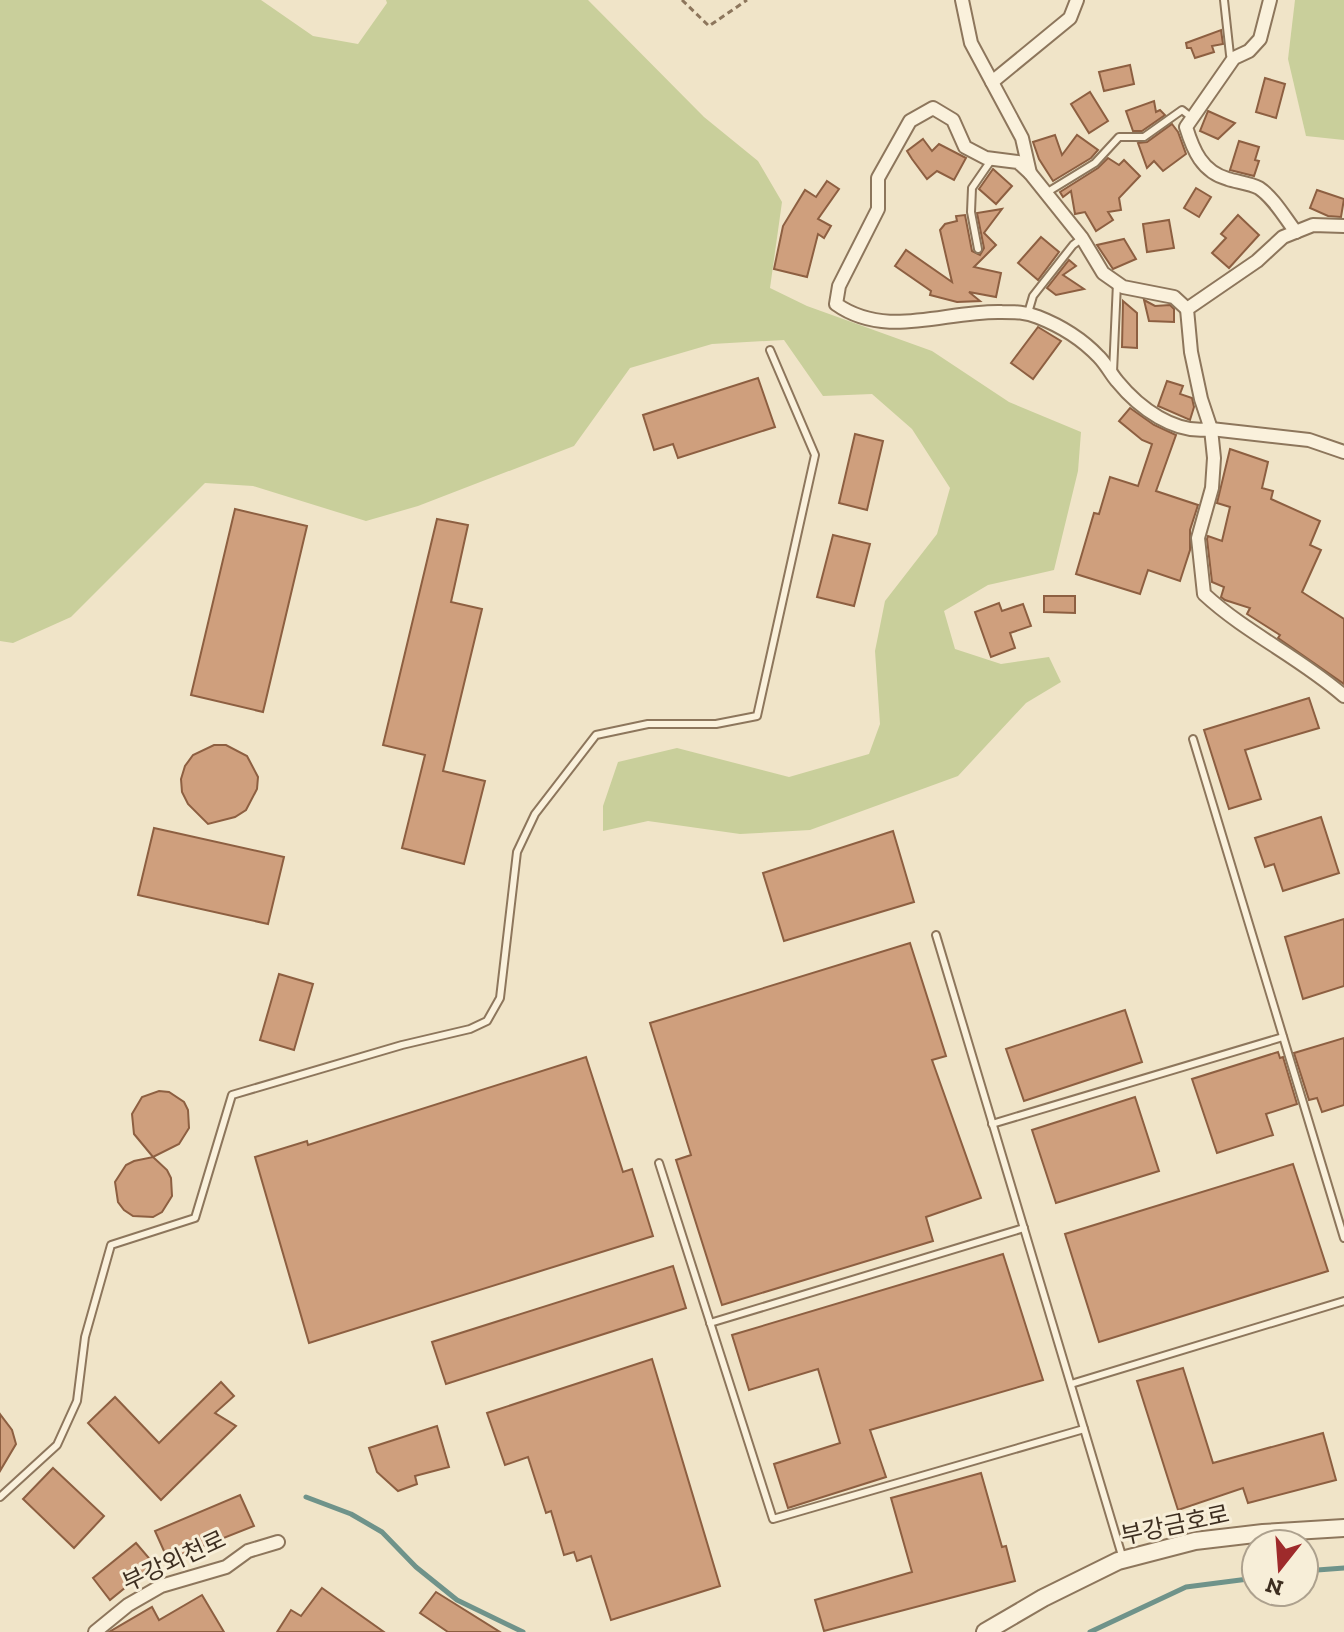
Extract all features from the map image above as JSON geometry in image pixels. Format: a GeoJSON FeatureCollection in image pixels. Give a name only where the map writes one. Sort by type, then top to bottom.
{"type":"FeatureCollection","features":[{"type":"Feature","properties":{"kind":"street"},"geometry":{"type":"LineString","coordinates":[[962,0],[971,43],[1022,138],[1030,173]]}},
{"type":"Feature","properties":{"kind":"street"},"geometry":{"type":"LineString","coordinates":[[992,82],[1070,18],[1077,0]]}},
{"type":"Feature","properties":{"kind":"street"},"geometry":{"type":"LineString","coordinates":[[1270,0],[1260,39],[1249,51],[1234,58],[1186,127],[1194,152],[1211,172],[1224,179],[1257,187],[1296,232]]}},
{"type":"Feature","properties":{"kind":"street"},"geometry":{"type":"LineString","coordinates":[[1344,452],[1309,440],[1211,429],[1198,431],[1168,422],[1141,407],[1099,357],[1063,327],[1028,313],[977,311],[912,322],[885,323],[846,311],[836,304],[839,286],[878,209],[878,178],[910,121],[933,108],[953,120],[965,147],[992,159],[1018,162],[1082,238],[1103,273],[1123,287],[1174,297],[1187,309],[1195,368],[1211,429],[1214,458],[1212,488],[1198,538],[1204,594],[1344,696]]}},
{"type":"Feature","properties":{"kind":"street"},"geometry":{"type":"LineString","coordinates":[[1187,309],[1257,261],[1283,237],[1313,225],[1344,226]]}},
{"type":"Feature","properties":{"kind":"street","name":"부강금호로"},"geometry":{"type":"LineString","coordinates":[[985,1632],[1043,1598],[1123,1559],[1195,1541],[1344,1528]]}},
{"type":"Feature","properties":{"kind":"street","name":"부강외천로"},"geometry":{"type":"LineString","coordinates":[[95,1632],[128,1605],[161,1586],[226,1567],[248,1551],[278,1542]]}},
{"type":"Feature","properties":{"kind":"lane"},"geometry":{"type":"LineString","coordinates":[[1224,0],[1230,55],[1234,58]]}},
{"type":"Feature","properties":{"kind":"lane"},"geometry":{"type":"LineString","coordinates":[[1046,193],[1095,163],[1119,137],[1144,137],[1182,110],[1192,118]]}},
{"type":"Feature","properties":{"kind":"lane"},"geometry":{"type":"LineString","coordinates":[[978,249],[971,212],[972,188],[992,159]]}},
{"type":"Feature","properties":{"kind":"lane"},"geometry":{"type":"LineString","coordinates":[[1028,313],[1033,296],[1082,238]]}},
{"type":"Feature","properties":{"kind":"lane"},"geometry":{"type":"LineString","coordinates":[[1113,375],[1117,283]]}},
{"type":"Feature","properties":{"kind":"lane"},"geometry":{"type":"LineString","coordinates":[[0,1497],[57,1445],[77,1401],[85,1337],[111,1245],[195,1218],[232,1095],[402,1045],[470,1029],[487,1021],[500,998],[517,852],[535,814],[596,735],[648,724],[716,724],[757,716],[815,455],[770,350]]}},
{"type":"Feature","properties":{"kind":"lane"},"geometry":{"type":"LineString","coordinates":[[1193,739],[1344,1238]]}},
{"type":"Feature","properties":{"kind":"lane"},"geometry":{"type":"LineString","coordinates":[[936,935],[1123,1559]]}},
{"type":"Feature","properties":{"kind":"lane"},"geometry":{"type":"LineString","coordinates":[[992,1124],[1283,1037]]}},
{"type":"Feature","properties":{"kind":"lane"},"geometry":{"type":"LineString","coordinates":[[659,1163],[773,1519],[1084,1429]]}},
{"type":"Feature","properties":{"kind":"lane"},"geometry":{"type":"LineString","coordinates":[[710,1323],[1024,1228]]}},
{"type":"Feature","properties":{"kind":"lane"},"geometry":{"type":"LineString","coordinates":[[1071,1384],[1344,1301]]}},
{"type":"Feature","properties":{"kind":"path"},"geometry":{"type":"LineString","coordinates":[[682,0],[709,26],[747,0]]}},
{"type":"Feature","properties":{"kind":"green space"},"geometry":{"type":"Polygon","coordinates":[[[0,0],[261,0],[313,36],[358,44],[387,3],[386,0],[588,0],[704,117],[758,161],[782,202],[770,288],[807,306],[932,351],[1009,402],[1081,432],[1078,471],[1054,570],[988,585],[944,611],[955,649],[1001,664],[1049,657],[1061,682],[1026,703],[958,776],[810,830],[740,834],[648,821],[603,831],[603,806],[618,762],[677,748],[789,777],[869,754],[880,724],[875,651],[885,601],[937,534],[950,488],[912,429],[872,394],[823,396],[784,340],[712,344],[630,368],[574,446],[418,506],[366,521],[253,486],[205,483],[71,617],[13,643],[0,641],[0,0]]]}},
{"type":"Feature","properties":{"kind":"green space"},"geometry":{"type":"Polygon","coordinates":[[[1295,0],[1344,0],[1344,140],[1306,136],[1288,59],[1295,0]]]}},
{"type":"Feature","properties":{"kind":"building"},"geometry":{"type":"Polygon","coordinates":[[[1221,30],[1223,44],[1212,46],[1214,52],[1195,58],[1191,48],[1187,48],[1186,43],[1221,30]]]}},
{"type":"Feature","properties":{"kind":"building"},"geometry":{"type":"Polygon","coordinates":[[[1130,65],[1134,84],[1104,91],[1099,72],[1130,65]]]}},
{"type":"Feature","properties":{"kind":"building"},"geometry":{"type":"Polygon","coordinates":[[[1265,78],[1285,84],[1276,118],[1256,112],[1265,78]]]}},
{"type":"Feature","properties":{"kind":"building"},"geometry":{"type":"Polygon","coordinates":[[[1090,92],[1108,121],[1089,133],[1071,104],[1090,92]]]}},
{"type":"Feature","properties":{"kind":"building"},"geometry":{"type":"Polygon","coordinates":[[[1154,101],[1156,112],[1160,110],[1165,115],[1142,131],[1133,131],[1126,111],[1154,101]]]}},
{"type":"Feature","properties":{"kind":"building"},"geometry":{"type":"Polygon","coordinates":[[[1208,111],[1235,123],[1218,139],[1200,131],[1208,111]]]}},
{"type":"Feature","properties":{"kind":"building"},"geometry":{"type":"Polygon","coordinates":[[[1172,124],[1186,154],[1163,171],[1154,161],[1147,168],[1138,143],[1147,142],[1172,124]]]}},
{"type":"Feature","properties":{"kind":"building"},"geometry":{"type":"Polygon","coordinates":[[[1055,135],[1062,155],[1077,135],[1098,150],[1091,158],[1053,181],[1039,159],[1033,142],[1055,135]]]}},
{"type":"Feature","properties":{"kind":"building"},"geometry":{"type":"Polygon","coordinates":[[[923,139],[932,151],[939,144],[966,158],[954,180],[937,171],[927,179],[907,151],[923,139]]]}},
{"type":"Feature","properties":{"kind":"building"},"geometry":{"type":"Polygon","coordinates":[[[1239,141],[1259,147],[1254,176],[1230,170],[1239,141]]]}},
{"type":"Feature","properties":{"kind":"building"},"geometry":{"type":"Polygon","coordinates":[[[1108,158],[1119,165],[1124,160],[1140,176],[1119,198],[1121,210],[1108,212],[1113,220],[1096,231],[1085,212],[1075,214],[1071,191],[1063,197],[1060,192],[1108,158]]]}},
{"type":"Feature","properties":{"kind":"building"},"geometry":{"type":"Polygon","coordinates":[[[993,169],[1012,186],[996,204],[979,189],[993,169]]]}},
{"type":"Feature","properties":{"kind":"building"},"geometry":{"type":"Polygon","coordinates":[[[827,181],[839,189],[818,219],[831,226],[824,238],[818,234],[807,277],[774,269],[783,226],[805,190],[816,197],[827,181]]]}},
{"type":"Feature","properties":{"kind":"building"},"geometry":{"type":"Polygon","coordinates":[[[1196,188],[1211,197],[1199,217],[1184,208],[1196,188]]]}},
{"type":"Feature","properties":{"kind":"building"},"geometry":{"type":"Polygon","coordinates":[[[1317,190],[1344,199],[1341,217],[1328,216],[1310,208],[1317,190]]]}},
{"type":"Feature","properties":{"kind":"building"},"geometry":{"type":"Polygon","coordinates":[[[1002,209],[984,233],[996,245],[974,267],[1001,273],[996,297],[969,292],[980,301],[957,302],[930,295],[931,291],[895,266],[906,250],[952,282],[940,230],[945,224],[957,221],[956,216],[965,215],[972,251],[980,255],[984,248],[977,213],[1002,209]]]}},
{"type":"Feature","properties":{"kind":"building"},"geometry":{"type":"Polygon","coordinates":[[[1238,215],[1259,235],[1229,268],[1212,253],[1226,238],[1221,234],[1238,215]]]}},
{"type":"Feature","properties":{"kind":"building"},"geometry":{"type":"Polygon","coordinates":[[[1169,220],[1174,248],[1147,252],[1143,224],[1169,220]]]}},
{"type":"Feature","properties":{"kind":"building"},"geometry":{"type":"Polygon","coordinates":[[[1041,237],[1059,252],[1038,280],[1018,263],[1041,237]]]}},
{"type":"Feature","properties":{"kind":"building"},"geometry":{"type":"Polygon","coordinates":[[[1124,239],[1136,259],[1113,269],[1097,245],[1124,239]]]}},
{"type":"Feature","properties":{"kind":"building"},"geometry":{"type":"Polygon","coordinates":[[[1069,260],[1076,266],[1063,275],[1084,289],[1056,295],[1047,288],[1069,260]]]}},
{"type":"Feature","properties":{"kind":"building"},"geometry":{"type":"Polygon","coordinates":[[[1144,300],[1155,306],[1170,305],[1174,309],[1174,322],[1149,321],[1144,300]]]}},
{"type":"Feature","properties":{"kind":"building"},"geometry":{"type":"Polygon","coordinates":[[[1123,301],[1137,313],[1137,348],[1122,347],[1123,301]]]}},
{"type":"Feature","properties":{"kind":"building"},"geometry":{"type":"Polygon","coordinates":[[[1038,327],[1061,341],[1033,379],[1011,363],[1038,327]]]}},
{"type":"Feature","properties":{"kind":"building"},"geometry":{"type":"Polygon","coordinates":[[[758,378],[775,427],[678,458],[673,444],[654,450],[643,415],[758,378]]]}},
{"type":"Feature","properties":{"kind":"building"},"geometry":{"type":"Polygon","coordinates":[[[1167,381],[1183,386],[1180,394],[1192,398],[1194,407],[1190,420],[1158,406],[1167,381]]]}},
{"type":"Feature","properties":{"kind":"building"},"geometry":{"type":"Polygon","coordinates":[[[1130,408],[1154,425],[1176,435],[1156,491],[1198,505],[1190,530],[1190,550],[1180,581],[1148,570],[1140,594],[1076,574],[1094,513],[1099,514],[1110,477],[1138,486],[1152,444],[1142,440],[1119,421],[1130,408]]]}},
{"type":"Feature","properties":{"kind":"building"},"geometry":{"type":"Polygon","coordinates":[[[855,434],[883,441],[867,510],[839,503],[855,434]]]}},
{"type":"Feature","properties":{"kind":"building"},"geometry":{"type":"Polygon","coordinates":[[[1230,449],[1268,462],[1262,488],[1273,491],[1271,499],[1320,521],[1310,545],[1321,550],[1302,592],[1344,619],[1344,684],[1247,614],[1250,608],[1221,597],[1224,587],[1212,582],[1207,539],[1208,536],[1222,541],[1230,507],[1217,503],[1230,449]]]}},
{"type":"Feature","properties":{"kind":"building"},"geometry":{"type":"Polygon","coordinates":[[[235,509],[307,526],[263,712],[191,695],[235,509]]]}},
{"type":"Feature","properties":{"kind":"building"},"geometry":{"type":"Polygon","coordinates":[[[437,519],[468,525],[451,602],[482,609],[443,771],[485,781],[464,864],[402,848],[425,755],[383,745],[437,519]]]}},
{"type":"Feature","properties":{"kind":"building"},"geometry":{"type":"Polygon","coordinates":[[[833,535],[870,544],[854,606],[817,597],[833,535]]]}},
{"type":"Feature","properties":{"kind":"building"},"geometry":{"type":"Polygon","coordinates":[[[1044,596],[1075,596],[1075,613],[1044,612],[1044,596]]]}},
{"type":"Feature","properties":{"kind":"building"},"geometry":{"type":"Polygon","coordinates":[[[999,603],[1002,611],[1023,604],[1031,626],[1010,633],[1015,648],[991,657],[975,612],[999,603]]]}},
{"type":"Feature","properties":{"kind":"building"},"geometry":{"type":"Polygon","coordinates":[[[1309,698],[1319,728],[1245,750],[1261,799],[1229,809],[1204,730],[1309,698]]]}},
{"type":"Feature","properties":{"kind":"building"},"geometry":{"type":"Polygon","coordinates":[[[214,745],[226,745],[247,756],[258,777],[257,789],[246,810],[235,817],[208,824],[188,804],[182,792],[181,779],[193,755],[214,745]]]}},
{"type":"Feature","properties":{"kind":"building"},"geometry":{"type":"Polygon","coordinates":[[[1321,817],[1339,873],[1283,891],[1274,864],[1265,867],[1255,838],[1321,817]]]}},
{"type":"Feature","properties":{"kind":"building"},"geometry":{"type":"Polygon","coordinates":[[[154,828],[284,857],[268,924],[138,895],[154,828]]]}},
{"type":"Feature","properties":{"kind":"building"},"geometry":{"type":"Polygon","coordinates":[[[893,831],[914,902],[784,941],[763,873],[893,831]]]}},
{"type":"Feature","properties":{"kind":"building"},"geometry":{"type":"Polygon","coordinates":[[[1344,919],[1344,986],[1303,999],[1285,937],[1344,919]]]}},
{"type":"Feature","properties":{"kind":"building"},"geometry":{"type":"Polygon","coordinates":[[[910,943],[946,1056],[932,1060],[981,1198],[926,1217],[933,1241],[722,1305],[676,1160],[691,1155],[650,1023],[910,943]]]}},
{"type":"Feature","properties":{"kind":"building"},"geometry":{"type":"Polygon","coordinates":[[[279,974],[313,984],[294,1050],[260,1040],[279,974]]]}},
{"type":"Feature","properties":{"kind":"building"},"geometry":{"type":"Polygon","coordinates":[[[1125,1010],[1142,1062],[1024,1101],[1006,1049],[1125,1010]]]}},
{"type":"Feature","properties":{"kind":"building"},"geometry":{"type":"Polygon","coordinates":[[[1344,1038],[1344,1105],[1322,1112],[1317,1098],[1309,1100],[1294,1053],[1344,1038]]]}},
{"type":"Feature","properties":{"kind":"building"},"geometry":{"type":"Polygon","coordinates":[[[1278,1052],[1280,1058],[1283,1057],[1297,1104],[1266,1114],[1273,1135],[1217,1153],[1192,1079],[1278,1052]]]}},
{"type":"Feature","properties":{"kind":"building"},"geometry":{"type":"Polygon","coordinates":[[[586,1057],[623,1172],[632,1169],[653,1236],[309,1343],[255,1157],[307,1141],[308,1145],[586,1057]]]}},
{"type":"Feature","properties":{"kind":"building"},"geometry":{"type":"Polygon","coordinates":[[[159,1091],[169,1092],[184,1102],[188,1110],[189,1128],[179,1144],[153,1157],[134,1134],[132,1114],[142,1097],[159,1091]]]}},
{"type":"Feature","properties":{"kind":"building"},"geometry":{"type":"Polygon","coordinates":[[[1135,1097],[1159,1171],[1056,1203],[1032,1130],[1135,1097]]]}},
{"type":"Feature","properties":{"kind":"building"},"geometry":{"type":"Polygon","coordinates":[[[153,1157],[171,1178],[172,1196],[162,1212],[153,1217],[133,1216],[118,1202],[115,1182],[126,1165],[153,1157]]]}},
{"type":"Feature","properties":{"kind":"building"},"geometry":{"type":"Polygon","coordinates":[[[1293,1164],[1328,1271],[1099,1342],[1065,1234],[1293,1164]]]}},
{"type":"Feature","properties":{"kind":"building"},"geometry":{"type":"Polygon","coordinates":[[[1003,1254],[1043,1380],[870,1430],[886,1477],[788,1508],[774,1464],[840,1443],[818,1369],[749,1390],[732,1335],[1003,1254]]]}},
{"type":"Feature","properties":{"kind":"building"},"geometry":{"type":"Polygon","coordinates":[[[673,1266],[686,1308],[446,1384],[432,1342],[673,1266]]]}},
{"type":"Feature","properties":{"kind":"building"},"geometry":{"type":"Polygon","coordinates":[[[652,1359],[720,1586],[611,1620],[591,1556],[577,1561],[574,1552],[564,1555],[551,1511],[546,1513],[528,1457],[505,1465],[487,1413],[652,1359]]]}},
{"type":"Feature","properties":{"kind":"building"},"geometry":{"type":"Polygon","coordinates":[[[1183,1368],[1213,1463],[1323,1433],[1336,1480],[1248,1503],[1243,1488],[1178,1510],[1137,1381],[1183,1368]]]}},
{"type":"Feature","properties":{"kind":"building"},"geometry":{"type":"Polygon","coordinates":[[[221,1382],[234,1396],[215,1413],[236,1426],[161,1500],[88,1423],[115,1397],[159,1443],[221,1382]]]}},
{"type":"Feature","properties":{"kind":"building"},"geometry":{"type":"Polygon","coordinates":[[[0,1414],[12,1430],[16,1444],[0,1471],[0,1414]]]}},
{"type":"Feature","properties":{"kind":"building"},"geometry":{"type":"Polygon","coordinates":[[[437,1426],[449,1467],[415,1476],[417,1484],[398,1491],[377,1472],[369,1448],[437,1426]]]}},
{"type":"Feature","properties":{"kind":"building"},"geometry":{"type":"Polygon","coordinates":[[[53,1468],[104,1516],[74,1548],[23,1499],[53,1468]]]}},
{"type":"Feature","properties":{"kind":"building"},"geometry":{"type":"Polygon","coordinates":[[[981,1473],[1015,1581],[824,1631],[815,1600],[912,1572],[891,1498],[981,1473]]]}},
{"type":"Feature","properties":{"kind":"building"},"geometry":{"type":"Polygon","coordinates":[[[240,1495],[254,1526],[168,1560],[155,1531],[240,1495]]]}},
{"type":"Feature","properties":{"kind":"building"},"geometry":{"type":"Polygon","coordinates":[[[136,1543],[154,1564],[110,1600],[93,1578],[136,1543]]]}},
{"type":"Feature","properties":{"kind":"building"},"geometry":{"type":"Polygon","coordinates":[[[322,1588],[384,1632],[277,1632],[291,1610],[301,1616],[322,1588]]]}},
{"type":"Feature","properties":{"kind":"building"},"geometry":{"type":"Polygon","coordinates":[[[436,1592],[500,1632],[448,1632],[420,1613],[436,1592]]]}},
{"type":"Feature","properties":{"kind":"building"},"geometry":{"type":"Polygon","coordinates":[[[202,1595],[224,1632],[109,1632],[152,1607],[159,1620],[202,1595]]]}},
{"type":"Feature","properties":{"kind":"waterway"},"geometry":{"type":"LineString","coordinates":[[306,1497],[351,1514],[382,1532],[416,1567],[457,1600],[523,1632]]}},
{"type":"Feature","properties":{"kind":"waterway"},"geometry":{"type":"LineString","coordinates":[[1320,1570],[1344,1568]]}},
{"type":"Feature","properties":{"kind":"waterway"},"geometry":{"type":"LineString","coordinates":[[1090,1632],[1186,1587],[1240,1580]]}}]}
